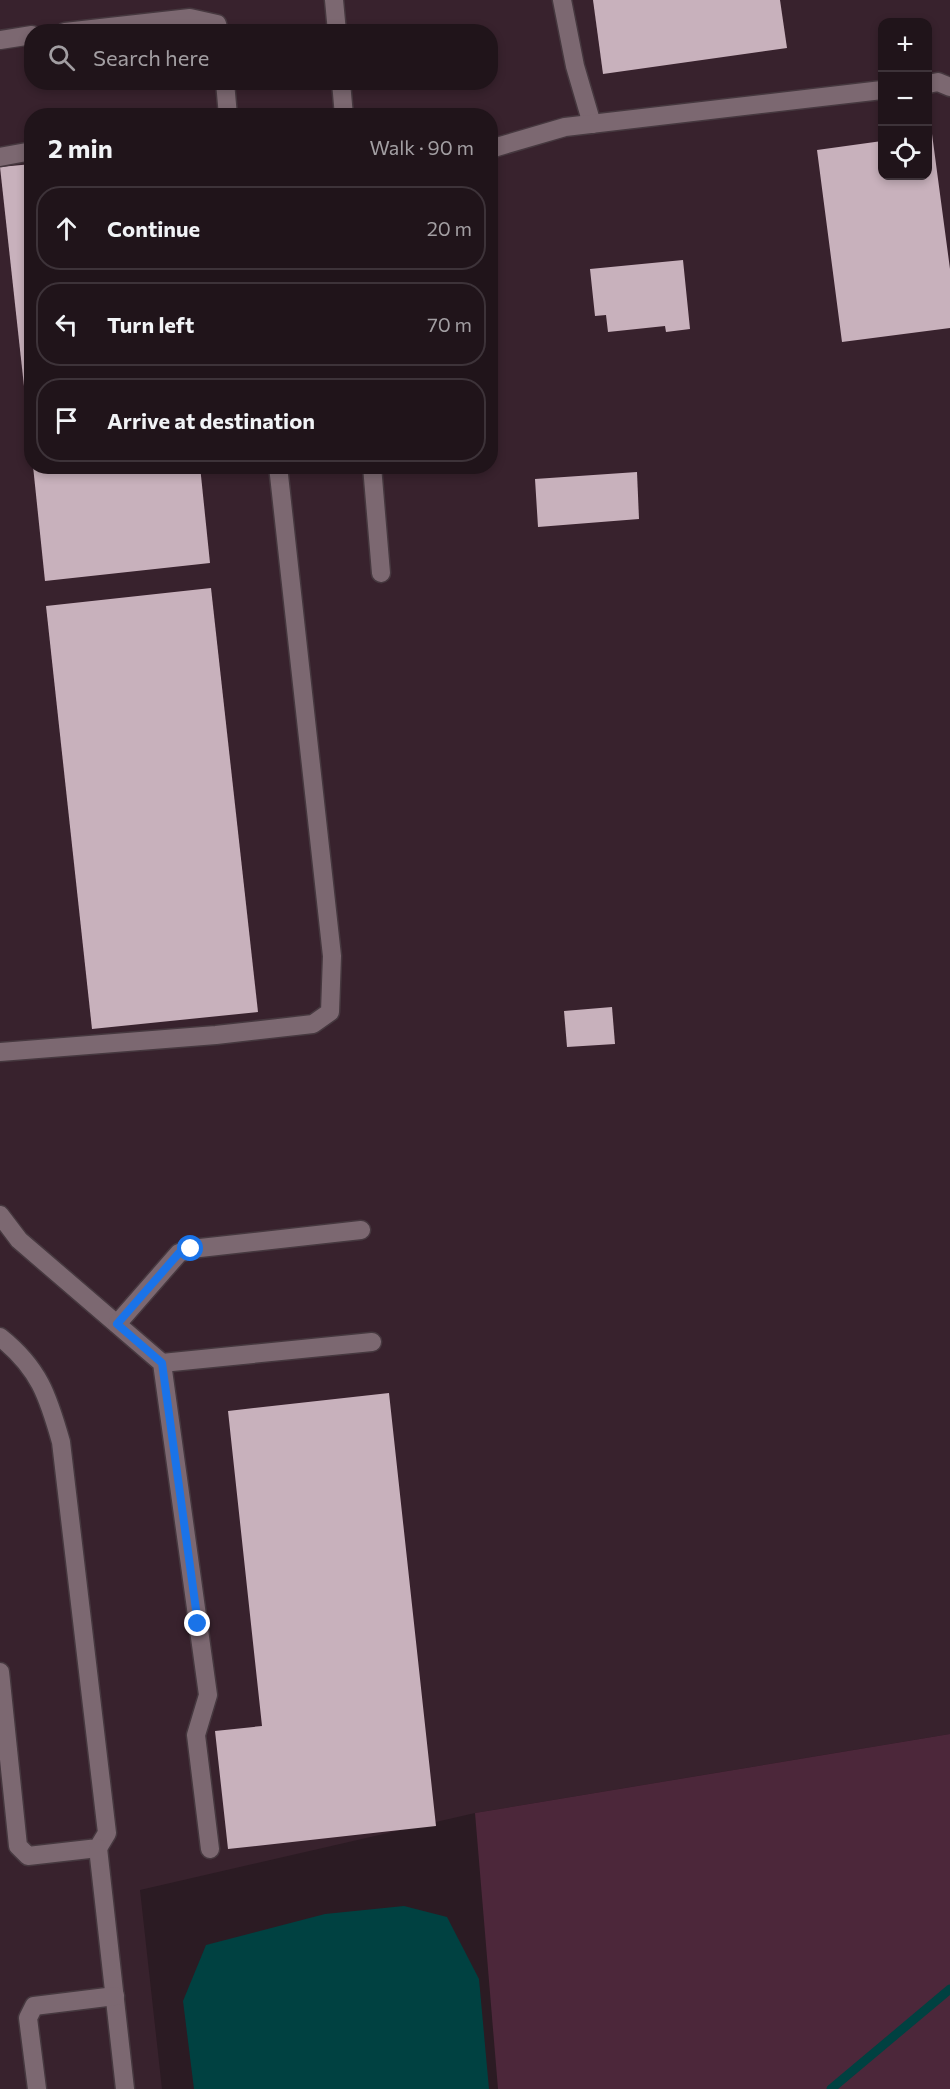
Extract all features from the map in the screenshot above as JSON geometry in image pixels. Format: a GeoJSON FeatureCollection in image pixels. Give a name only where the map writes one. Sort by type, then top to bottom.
{"type":"FeatureCollection","features":[{"type":"Feature","properties":{"kind":"street"},"geometry":{"type":"LineString","coordinates":[[334,0],[336,24]]}},
{"type":"Feature","properties":{"kind":"street"},"geometry":{"type":"LineString","coordinates":[[562,0],[575,66],[592,124]]}},
{"type":"Feature","properties":{"kind":"street"},"geometry":{"type":"LineString","coordinates":[[136,24],[190,18],[217,24]]}},
{"type":"Feature","properties":{"kind":"street"},"geometry":{"type":"LineString","coordinates":[[0,40],[24,36]]}},
{"type":"Feature","properties":{"kind":"street"},"geometry":{"type":"LineString","coordinates":[[932,83],[938,82],[950,87]]}},
{"type":"Feature","properties":{"kind":"street"},"geometry":{"type":"LineString","coordinates":[[226,90],[227,108]]}},
{"type":"Feature","properties":{"kind":"street"},"geometry":{"type":"LineString","coordinates":[[342,90],[343,108]]}},
{"type":"Feature","properties":{"kind":"street"},"geometry":{"type":"LineString","coordinates":[[498,147],[565,127],[878,90]]}},
{"type":"Feature","properties":{"kind":"street"},"geometry":{"type":"LineString","coordinates":[[0,158],[24,153]]}},
{"type":"Feature","properties":{"kind":"street"},"geometry":{"type":"LineString","coordinates":[[0,1052],[216,1035],[313,1024],[330,1012],[332,956],[279,474]]}},
{"type":"Feature","properties":{"kind":"street"},"geometry":{"type":"LineString","coordinates":[[373,474],[381,573]]}},
{"type":"Feature","properties":{"kind":"street"},"geometry":{"type":"LineString","coordinates":[[0,1215],[20,1240],[162,1363],[208,1695],[196,1734],[210,1849]]}},
{"type":"Feature","properties":{"kind":"street"},"geometry":{"type":"LineString","coordinates":[[117,1324],[179,1253],[191,1249],[361,1230]]}},
{"type":"Feature","properties":{"kind":"street"},"geometry":{"type":"LineString","coordinates":[[0,1336],[20,1353],[47,1394],[61,1442],[107,1833],[98,1848],[125,2089]]}},
{"type":"Feature","properties":{"kind":"street"},"geometry":{"type":"LineString","coordinates":[[162,1363],[372,1342]]}},
{"type":"Feature","properties":{"kind":"street"},"geometry":{"type":"LineString","coordinates":[[0,1672],[18,1846],[28,1856],[98,1848]]}},
{"type":"Feature","properties":{"kind":"street"},"geometry":{"type":"LineString","coordinates":[[37,2089],[28,2018],[34,2006],[115,1996]]}},
{"type":"Feature","properties":{"kind":"shaded area"},"geometry":{"type":"Polygon","coordinates":[[[0,0],[950,0],[950,1734],[475,1813],[140,1890],[162,2089],[0,2089],[0,0]]]}},
{"type":"Feature","properties":{"kind":"shaded area"},"geometry":{"type":"Polygon","coordinates":[[[950,1734],[950,2089],[498,2089],[475,1813],[950,1734]]]}},
{"type":"Feature","properties":{"kind":"water"},"geometry":{"type":"Polygon","coordinates":[[[404,1906],[447,1917],[479,1979],[489,2089],[194,2089],[183,2001],[206,1945],[325,1914],[404,1906]]]}},
{"type":"Feature","properties":{"kind":"building"},"geometry":{"type":"Polygon","coordinates":[[[593,0],[780,0],[787,48],[603,74],[593,0]]]}},
{"type":"Feature","properties":{"kind":"building"},"geometry":{"type":"Polygon","coordinates":[[[932,134],[950,269],[950,328],[842,342],[817,150],[878,142],[878,180],[932,180],[932,134]]]}},
{"type":"Feature","properties":{"kind":"building"},"geometry":{"type":"Polygon","coordinates":[[[24,165],[24,386],[0,167],[24,165]]]}},
{"type":"Feature","properties":{"kind":"building"},"geometry":{"type":"Polygon","coordinates":[[[683,260],[690,329],[666,332],[665,326],[608,332],[606,315],[595,316],[590,269],[683,260]]]}},
{"type":"Feature","properties":{"kind":"building"},"geometry":{"type":"Polygon","coordinates":[[[637,472],[639,519],[538,527],[535,479],[637,472]]]}},
{"type":"Feature","properties":{"kind":"building"},"geometry":{"type":"Polygon","coordinates":[[[34,474],[201,474],[210,563],[45,581],[34,474]]]}},
{"type":"Feature","properties":{"kind":"building"},"geometry":{"type":"Polygon","coordinates":[[[211,588],[258,1012],[92,1029],[46,606],[211,588]]]}},
{"type":"Feature","properties":{"kind":"building"},"geometry":{"type":"Polygon","coordinates":[[[612,1007],[615,1044],[567,1047],[564,1011],[612,1007]]]}},
{"type":"Feature","properties":{"kind":"building"},"geometry":{"type":"Polygon","coordinates":[[[389,1393],[436,1826],[228,1849],[215,1731],[262,1726],[228,1411],[389,1393]]]}},
{"type":"Feature","properties":{"kind":"waterway"},"geometry":{"type":"LineString","coordinates":[[831,2089],[950,1989]]}},
{"type":"Feature","properties":{"kind":"route"},"geometry":{"type":"LineString","coordinates":[[191,1249],[179,1253],[117,1324],[162,1363],[198,1624]]}}]}
